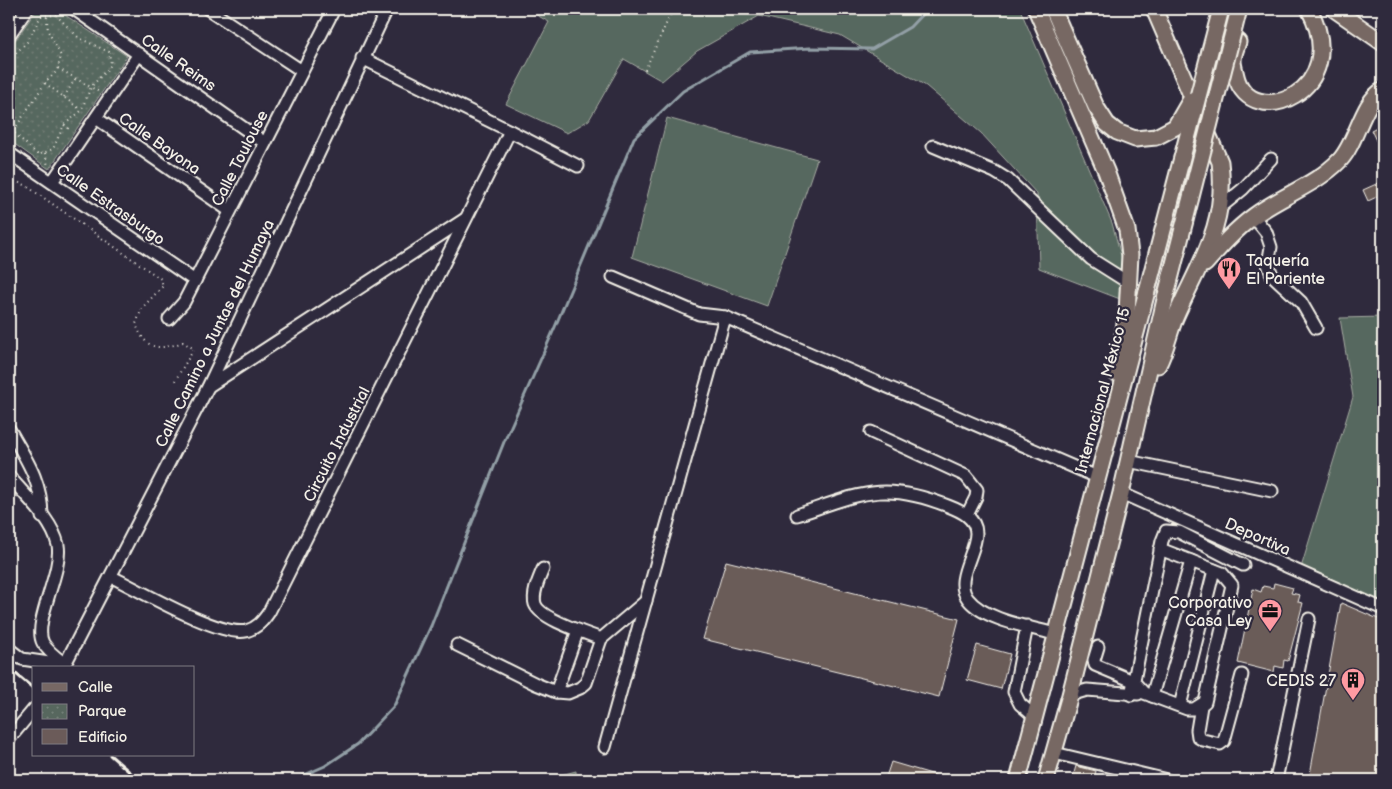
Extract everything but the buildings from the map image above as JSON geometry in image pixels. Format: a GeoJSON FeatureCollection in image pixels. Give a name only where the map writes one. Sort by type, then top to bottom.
{"type":"FeatureCollection","features":[{"type":"Feature","properties":{"kind":"main road"},"geometry":{"type":"LineString","coordinates":[[1036,9],[1120,208],[1127,230],[1130,255],[1127,313],[1109,414],[1108,435]]}},
{"type":"Feature","properties":{"kind":"main road"},"geometry":{"type":"LineString","coordinates":[[1052,9],[1096,107],[1107,124],[1117,132],[1136,139],[1156,137],[1175,127],[1189,105],[1197,78],[1205,66]]}},
{"type":"Feature","properties":{"kind":"main road"},"geometry":{"type":"LineString","coordinates":[[1145,385],[1159,362],[1175,318],[1200,269],[1221,207],[1222,182],[1220,162],[1154,9]]}},
{"type":"Feature","properties":{"kind":"main road","name":"Internacional México 15"},"geometry":{"type":"LineString","coordinates":[[1018,780],[1221,9]]}},
{"type":"Feature","properties":{"kind":"main road"},"geometry":{"type":"LineString","coordinates":[[1046,780],[1070,695],[1121,493],[1166,295],[1239,9]]}},
{"type":"Feature","properties":{"kind":"main road"},"geometry":{"type":"LineString","coordinates":[[1245,9],[1233,61],[1238,82],[1247,95],[1259,101],[1282,102],[1295,97],[1303,90],[1315,73],[1320,60],[1318,32],[1309,9]]}},
{"type":"Feature","properties":{"kind":"main road"},"geometry":{"type":"LineString","coordinates":[[1334,9],[1380,38]]}},
{"type":"Feature","properties":{"kind":"main road"},"geometry":{"type":"LineString","coordinates":[[1200,269],[1254,216],[1318,178],[1339,161],[1347,151],[1369,106],[1383,90]]}},
{"type":"Feature","properties":{"kind":"street"},"geometry":{"type":"LineString","coordinates":[[9,14],[12,9]]}},
{"type":"Feature","properties":{"kind":"street"},"geometry":{"type":"LineString","coordinates":[[9,36],[27,9]]}},
{"type":"Feature","properties":{"kind":"street","name":"Calle Reims"},"geometry":{"type":"LineString","coordinates":[[74,9],[265,143]]}},
{"type":"Feature","properties":{"kind":"street"},"geometry":{"type":"LineString","coordinates":[[208,9],[302,71]]}},
{"type":"Feature","properties":{"kind":"street","name":"Calle Camino a Juntas del Humaya"},"geometry":{"type":"LineString","coordinates":[[61,666],[112,577],[208,387],[362,58],[387,9]]}},
{"type":"Feature","properties":{"kind":"street","name":"Calle Toulouse"},"geometry":{"type":"LineString","coordinates":[[169,319],[184,302],[302,71],[339,10]]}},
{"type":"Feature","properties":{"kind":"street"},"geometry":{"type":"LineString","coordinates":[[52,182],[139,54]]}},
{"type":"Feature","properties":{"kind":"street"},"geometry":{"type":"LineString","coordinates":[[362,58],[578,166]]}},
{"type":"Feature","properties":{"kind":"street","name":"Calle Bayona"},"geometry":{"type":"LineString","coordinates":[[96,118],[230,211]]}},
{"type":"Feature","properties":{"kind":"street","name":"Circuito Industrial"},"geometry":{"type":"LineString","coordinates":[[112,577],[210,625],[229,631],[246,631],[260,624],[270,612],[510,131]]}},
{"type":"Feature","properties":{"kind":"street"},"geometry":{"type":"LineString","coordinates":[[933,146],[995,172],[1008,180],[1091,259],[1129,283]]}},
{"type":"Feature","properties":{"kind":"street","name":"Calle Estrasburgo"},"geometry":{"type":"LineString","coordinates":[[10,157],[52,182],[195,281]]}},
{"type":"Feature","properties":{"kind":"street"},"geometry":{"type":"LineString","coordinates":[[1221,207],[1243,189],[1271,159]]}},
{"type":"Feature","properties":{"kind":"street"},"geometry":{"type":"LineString","coordinates":[[1254,216],[1266,232],[1271,247],[1268,264],[1272,274],[1300,302],[1316,328]]}},
{"type":"Feature","properties":{"kind":"street"},"geometry":{"type":"LineString","coordinates":[[208,387],[467,218]]}},
{"type":"Feature","properties":{"kind":"street"},"geometry":{"type":"LineString","coordinates":[[613,277],[699,314],[725,317],[1097,477]]}},
{"type":"Feature","properties":{"kind":"street"},"geometry":{"type":"LineString","coordinates":[[605,747],[725,317]]}},
{"type":"Feature","properties":{"kind":"street"},"geometry":{"type":"LineString","coordinates":[[9,429],[36,478],[42,495],[42,517]]}},
{"type":"Feature","properties":{"kind":"street"},"geometry":{"type":"LineString","coordinates":[[871,432],[966,476],[977,490],[976,497],[967,515]]}},
{"type":"Feature","properties":{"kind":"street"},"geometry":{"type":"LineString","coordinates":[[1128,462],[1272,491]]}},
{"type":"Feature","properties":{"kind":"street"},"geometry":{"type":"LineString","coordinates":[[9,476],[42,517],[58,544],[58,555],[40,635],[48,650],[61,666]]}},
{"type":"Feature","properties":{"kind":"street"},"geometry":{"type":"LineString","coordinates":[[797,515],[878,491],[901,491],[930,498],[967,515],[976,527],[976,535],[964,578],[964,592],[967,598],[976,608],[987,614],[1055,634]]}},
{"type":"Feature","properties":{"kind":"street","name":"Deportiva"},"geometry":{"type":"LineString","coordinates":[[1121,493],[1383,609]]}},
{"type":"Feature","properties":{"kind":"street"},"geometry":{"type":"LineString","coordinates":[[1131,695],[1160,548],[1165,534],[1171,529],[1243,566]]}},
{"type":"Feature","properties":{"kind":"street"},"geometry":{"type":"LineString","coordinates":[[1160,548],[1222,573],[1232,585],[1205,702],[1201,706],[1197,730],[1198,737],[1220,744],[1224,741],[1242,676]]}},
{"type":"Feature","properties":{"kind":"street"},"geometry":{"type":"LineString","coordinates":[[1148,695],[1190,561]]}},
{"type":"Feature","properties":{"kind":"street"},"geometry":{"type":"LineString","coordinates":[[543,569],[534,602],[537,608],[550,618],[601,639]]}},
{"type":"Feature","properties":{"kind":"street"},"geometry":{"type":"LineString","coordinates":[[1180,706],[1214,570]]}},
{"type":"Feature","properties":{"kind":"street"},"geometry":{"type":"LineString","coordinates":[[457,645],[556,692],[568,693],[586,683],[601,639],[646,601]]}},
{"type":"Feature","properties":{"kind":"street"},"geometry":{"type":"LineString","coordinates":[[1276,780],[1309,619]]}},
{"type":"Feature","properties":{"kind":"street"},"geometry":{"type":"LineString","coordinates":[[1027,626],[1014,692],[1016,698],[1034,716]]}},
{"type":"Feature","properties":{"kind":"street"},"geometry":{"type":"LineString","coordinates":[[556,692],[578,630]]}},
{"type":"Feature","properties":{"kind":"street"},"geometry":{"type":"LineString","coordinates":[[1098,647],[1094,660],[1095,665],[1134,681],[1148,695]]}},
{"type":"Feature","properties":{"kind":"street"},"geometry":{"type":"LineString","coordinates":[[9,649],[22,659],[61,666]]}},
{"type":"Feature","properties":{"kind":"street"},"geometry":{"type":"LineString","coordinates":[[1070,695],[1087,690],[1148,695],[1187,709],[1201,706]]}},
{"type":"Feature","properties":{"kind":"street"},"geometry":{"type":"LineString","coordinates":[[9,739],[32,711]]}},
{"type":"Feature","properties":{"kind":"street"},"geometry":{"type":"LineString","coordinates":[[1054,753],[1160,779]]}},
{"type":"Feature","properties":{"kind":"path"},"geometry":{"type":"LineString","coordinates":[[14,130],[45,83],[58,68],[61,56],[48,31],[46,9]]}},
{"type":"Feature","properties":{"kind":"path"},"geometry":{"type":"LineString","coordinates":[[645,70],[673,9]]}},
{"type":"Feature","properties":{"kind":"path"},"geometry":{"type":"LineString","coordinates":[[9,60],[27,42],[41,16],[56,15],[79,38],[109,52],[111,65],[91,87],[81,111],[64,125],[53,149],[38,154],[14,130],[9,128]]}},
{"type":"Feature","properties":{"kind":"path"},"geometry":{"type":"LineString","coordinates":[[9,46],[17,53]]}},
{"type":"Feature","properties":{"kind":"path"},"geometry":{"type":"LineString","coordinates":[[58,68],[109,99]]}},
{"type":"Feature","properties":{"kind":"path"},"geometry":{"type":"LineString","coordinates":[[64,98],[76,78]]}},
{"type":"Feature","properties":{"kind":"path"},"geometry":{"type":"LineString","coordinates":[[45,83],[81,111]]}},
{"type":"Feature","properties":{"kind":"path"},"geometry":{"type":"LineString","coordinates":[[9,192],[17,182],[25,185],[162,279],[163,286],[142,308],[136,324],[148,344],[167,348],[182,342],[194,349],[173,384]]}},
{"type":"Feature","properties":{"kind":"green space"},"geometry":{"type":"Polygon","coordinates":[[[37,9],[56,9],[127,56],[49,169],[9,140],[9,49],[37,9]]]}},
{"type":"Feature","properties":{"kind":"green space"},"geometry":{"type":"Polygon","coordinates":[[[526,9],[1020,9],[1112,223],[1124,267],[1120,299],[1039,268],[1037,194],[981,133],[926,86],[840,35],[759,16],[697,51],[662,81],[624,59],[589,120],[567,133],[506,104],[549,22],[526,9]]]}},
{"type":"Feature","properties":{"kind":"green space"},"geometry":{"type":"Polygon","coordinates":[[[667,118],[817,159],[767,306],[632,257],[667,118]]]}},
{"type":"Feature","properties":{"kind":"green space"},"geometry":{"type":"Polygon","coordinates":[[[1383,317],[1383,605],[1300,571],[1353,397],[1340,318],[1383,317]]]}},
{"type":"Feature","properties":{"kind":"green space"},"geometry":{"type":"Polygon","coordinates":[[[576,771],[576,780],[542,780],[576,771]]]}},
{"type":"Feature","properties":{"kind":"waterway"},"geometry":{"type":"LineString","coordinates":[[293,780],[325,766],[358,744],[394,706],[431,626],[504,442],[555,327],[634,138],[683,91],[750,52],[810,48],[872,49],[910,27],[927,9]]}},
{"type":"Feature","properties":{"kind":"railway"},"geometry":{"type":"LineString","coordinates":[[9,668],[32,687]]}},
{"type":"Feature","properties":{"kind":"railway"},"geometry":{"type":"LineString","coordinates":[[111,756],[139,780]]}},
{"type":"Feature","properties":{"kind":"place","name":"Taquería El Pariente"},"geometry":{"type":"Point","coordinates":[1229,290]}},
{"type":"Feature","properties":{"kind":"place","name":"Corporativo Casa Ley"},"geometry":{"type":"Point","coordinates":[1270,632]}},
{"type":"Feature","properties":{"kind":"place","name":"CEDIS 27"},"geometry":{"type":"Point","coordinates":[1353,701]}}]}
